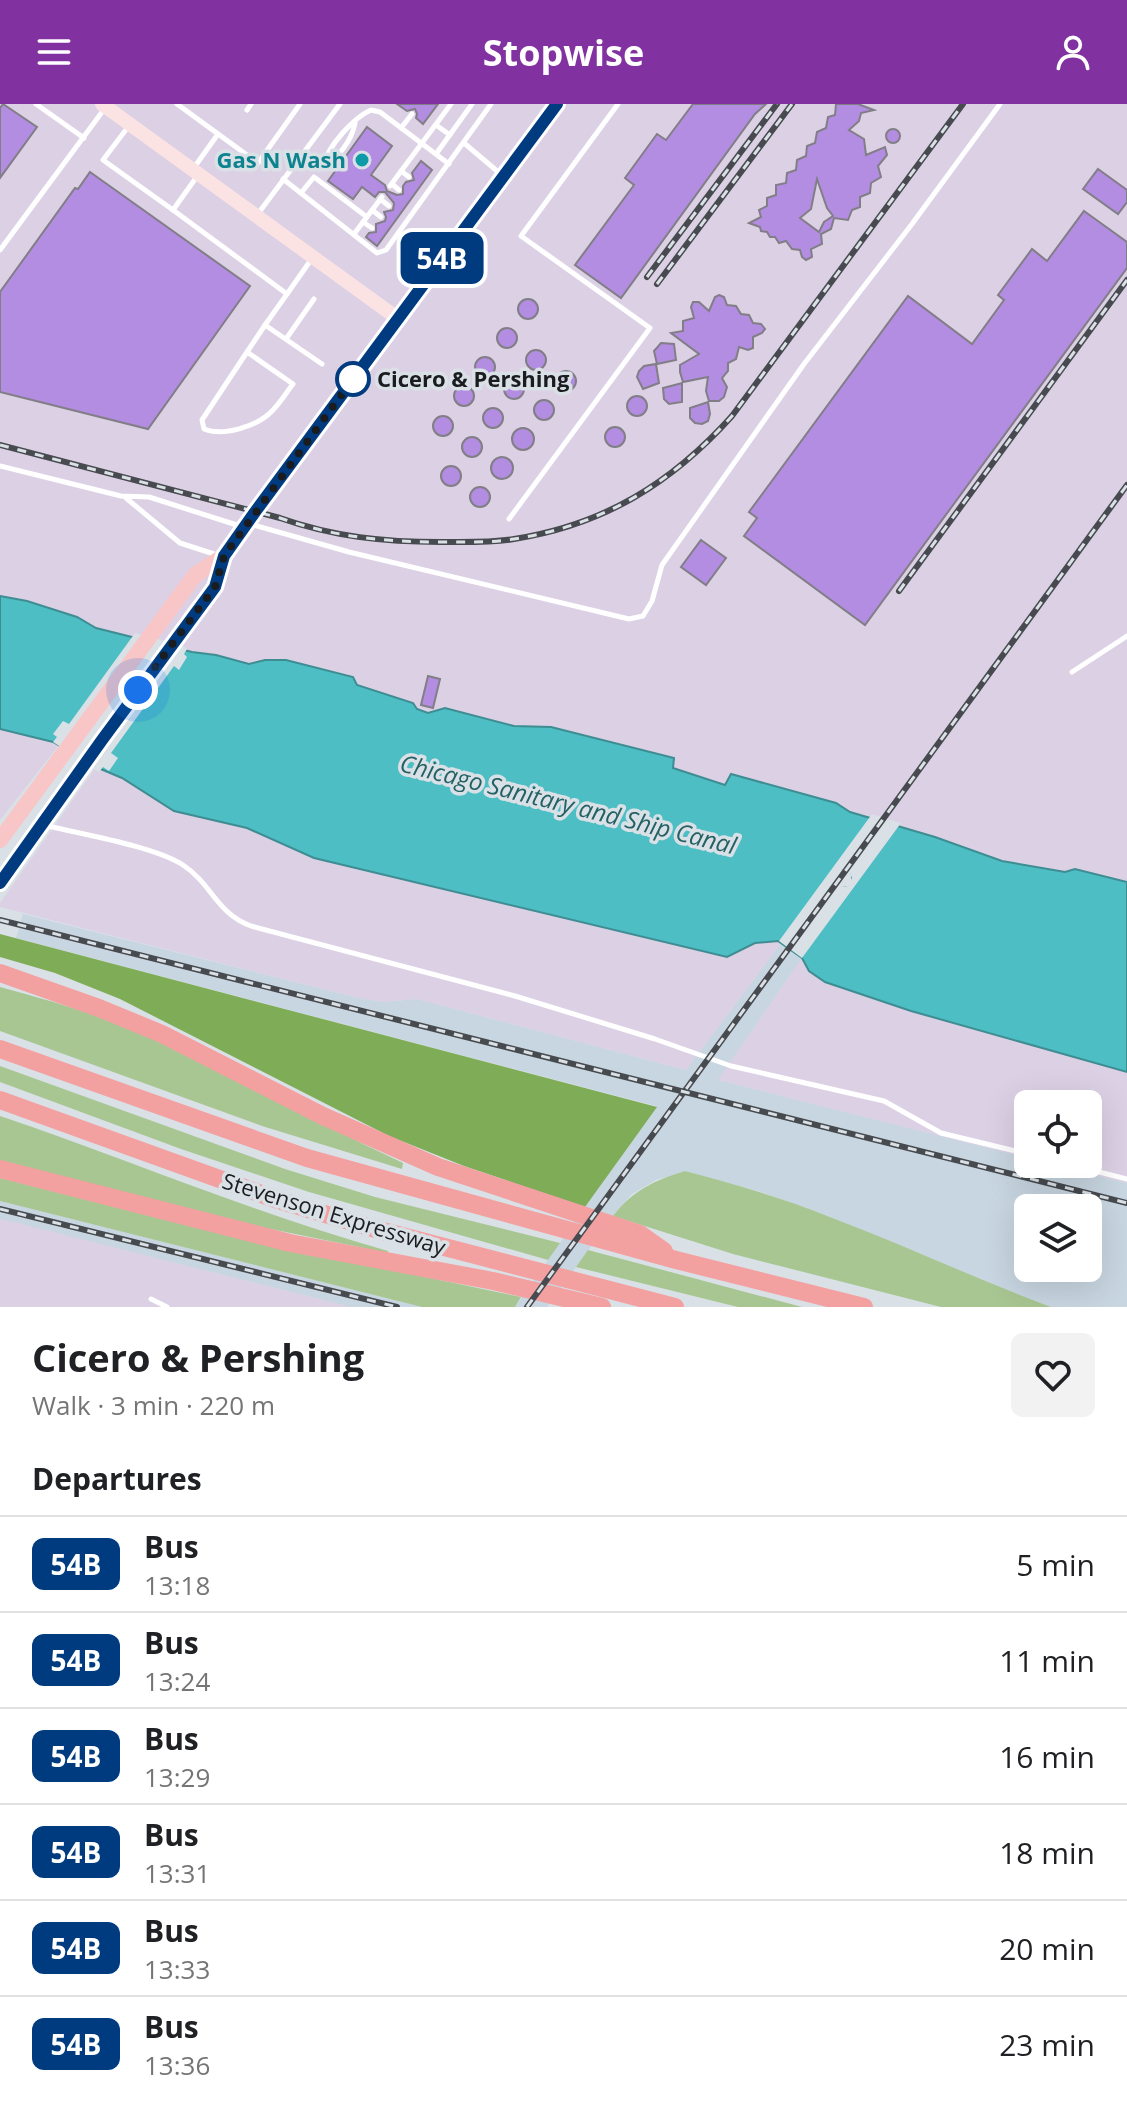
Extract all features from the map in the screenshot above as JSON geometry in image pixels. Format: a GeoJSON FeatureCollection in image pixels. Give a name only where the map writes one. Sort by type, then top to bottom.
{"type":"FeatureCollection","features":[{"type":"Feature","properties":{"kind":"highway"},"geometry":{"type":"LineString","coordinates":[[0,973],[162,1034],[403,1153],[549,1204],[676,1260],[864,1307]]}},
{"type":"Feature","properties":{"kind":"highway","name":"Stevenson Expressway"},"geometry":{"type":"LineString","coordinates":[[0,1049],[307,1158],[536,1222],[635,1240]]}},
{"type":"Feature","properties":{"kind":"highway","name":"Stevenson Expressway"},"geometry":{"type":"LineString","coordinates":[[0,1100],[278,1200],[375,1229],[675,1307]]}},
{"type":"Feature","properties":{"kind":"highway"},"geometry":{"type":"LineString","coordinates":[[0,1169],[290,1243],[493,1281],[596,1306]]}},
{"type":"Feature","properties":{"kind":"main road"},"geometry":{"type":"LineString","coordinates":[[0,840],[195,575],[224,556],[558,104]]}},
{"type":"Feature","properties":{"kind":"main road"},"geometry":{"type":"LineString","coordinates":[[105,105],[397,318]]}},
{"type":"Feature","properties":{"kind":"main road"},"geometry":{"type":"LineString","coordinates":[[0,883],[215,587],[224,556]]}},
{"type":"Feature","properties":{"kind":"lane"},"geometry":{"type":"LineString","coordinates":[[36,104],[84,138]]}},
{"type":"Feature","properties":{"kind":"lane"},"geometry":{"type":"LineString","coordinates":[[177,104],[258,163],[300,104]]}},
{"type":"Feature","properties":{"kind":"lane"},"geometry":{"type":"LineString","coordinates":[[256,216],[340,104]]}},
{"type":"Feature","properties":{"kind":"lane"},"geometry":{"type":"LineString","coordinates":[[399,190],[391,185],[451,104]]}},
{"type":"Feature","properties":{"kind":"lane"},"geometry":{"type":"LineString","coordinates":[[436,154],[472,104]]}},
{"type":"Feature","properties":{"kind":"lane"},"geometry":{"type":"LineString","coordinates":[[283,179],[377,253],[386,250],[491,104]]}},
{"type":"Feature","properties":{"kind":"lane"},"geometry":{"type":"LineString","coordinates":[[509,519],[650,328],[521,236],[618,104]]}},
{"type":"Feature","properties":{"kind":"lane"},"geometry":{"type":"LineString","coordinates":[[0,466],[121,496],[149,497],[349,552],[629,619],[643,616],[652,601],[662,565],[804,364],[1000,104]]}},
{"type":"Feature","properties":{"kind":"lane"},"geometry":{"type":"LineString","coordinates":[[0,250],[105,105]]}},
{"type":"Feature","properties":{"kind":"lane"},"geometry":{"type":"LineString","coordinates":[[301,193],[347,129],[371,110],[380,112],[449,164]]}},
{"type":"Feature","properties":{"kind":"lane"},"geometry":{"type":"LineString","coordinates":[[401,128],[412,114]]}},
{"type":"Feature","properties":{"kind":"lane"},"geometry":{"type":"LineString","coordinates":[[130,124],[103,160],[287,294]]}},
{"type":"Feature","properties":{"kind":"lane"},"geometry":{"type":"LineString","coordinates":[[436,125],[450,135]]}},
{"type":"Feature","properties":{"kind":"lane"},"geometry":{"type":"LineString","coordinates":[[173,210],[218,134]]}},
{"type":"Feature","properties":{"kind":"lane"},"geometry":{"type":"LineString","coordinates":[[464,143],[503,177]]}},
{"type":"Feature","properties":{"kind":"lane"},"geometry":{"type":"LineString","coordinates":[[401,171],[409,177]]}},
{"type":"Feature","properties":{"kind":"lane"},"geometry":{"type":"LineString","coordinates":[[314,177],[372,228]]}},
{"type":"Feature","properties":{"kind":"lane"},"geometry":{"type":"LineString","coordinates":[[421,186],[429,191]]}},
{"type":"Feature","properties":{"kind":"lane"},"geometry":{"type":"LineString","coordinates":[[354,234],[381,198],[389,206]]}},
{"type":"Feature","properties":{"kind":"lane"},"geometry":{"type":"LineString","coordinates":[[412,199],[419,205]]}},
{"type":"Feature","properties":{"kind":"lane"},"geometry":{"type":"LineString","coordinates":[[372,210],[381,217]]}},
{"type":"Feature","properties":{"kind":"lane"},"geometry":{"type":"LineString","coordinates":[[401,215],[408,220]]}},
{"type":"Feature","properties":{"kind":"lane"},"geometry":{"type":"LineString","coordinates":[[393,226],[400,231]]}},
{"type":"Feature","properties":{"kind":"lane"},"geometry":{"type":"LineString","coordinates":[[384,237],[391,242]]}},
{"type":"Feature","properties":{"kind":"lane"},"geometry":{"type":"LineString","coordinates":[[247,352],[293,384],[270,413],[241,428],[215,434],[204,429],[202,420],[247,352],[265,325],[313,257]]}},
{"type":"Feature","properties":{"kind":"lane"},"geometry":{"type":"LineString","coordinates":[[286,339],[314,299]]}},
{"type":"Feature","properties":{"kind":"lane"},"geometry":{"type":"LineString","coordinates":[[265,325],[322,364]]}},
{"type":"Feature","properties":{"kind":"lane"},"geometry":{"type":"LineString","coordinates":[[121,496],[133,502],[167,535],[180,543],[224,556]]}},
{"type":"Feature","properties":{"kind":"lane"},"geometry":{"type":"LineString","coordinates":[[1072,672],[1127,636]]}},
{"type":"Feature","properties":{"kind":"lane"},"geometry":{"type":"LineString","coordinates":[[42,824],[173,859],[199,878],[229,916],[251,926],[515,996],[668,1043],[731,1066],[884,1101],[941,1133],[1014,1151]]}},
{"type":"Feature","properties":{"kind":"lane"},"geometry":{"type":"LineString","coordinates":[[1102,1173],[1127,1179]]}},
{"type":"Feature","properties":{"kind":"lane"},"geometry":{"type":"LineString","coordinates":[[151,1299],[167,1307]]}},
{"type":"Feature","properties":{"kind":"shaded area"},"geometry":{"type":"Polygon","coordinates":[[[0,104],[1127,104],[1127,882],[1075,869],[1065,872],[1002,861],[850,812],[836,803],[731,774],[726,785],[673,768],[674,758],[551,727],[514,726],[445,708],[428,713],[417,709],[413,703],[265,660],[249,664],[192,652],[96,628],[77,617],[0,596],[0,104]]]}},
{"type":"Feature","properties":{"kind":"shaded area"},"geometry":{"type":"Polygon","coordinates":[[[0,729],[59,745],[0,820],[0,729]]]}},
{"type":"Feature","properties":{"kind":"shaded area"},"geometry":{"type":"Polygon","coordinates":[[[96,767],[122,778],[174,811],[247,828],[314,858],[727,957],[755,943],[781,943],[686,1070],[417,999],[383,1002],[359,998],[0,907],[96,767]]]}},
{"type":"Feature","properties":{"kind":"shaded area"},"geometry":{"type":"Polygon","coordinates":[[[23,914],[359,998],[383,1002],[417,999],[686,1070],[781,943],[802,958],[719,1080],[1014,1154],[1014,1178],[1102,1177],[1127,1183],[1127,1307],[1051,1307],[971,1277],[831,1217],[761,1192],[685,1171],[656,1180],[632,1194],[547,1307],[515,1307],[656,1106],[16,938],[23,914]]]}},
{"type":"Feature","properties":{"kind":"shaded area"},"geometry":{"type":"Polygon","coordinates":[[[802,958],[809,971],[825,982],[911,1011],[1127,1072],[1127,1183],[1102,1177],[1102,1090],[1014,1090],[1014,1154],[718,1080],[802,958]]]}},
{"type":"Feature","properties":{"kind":"shaded area"},"geometry":{"type":"Polygon","coordinates":[[[0,1201],[422,1307],[350,1307],[0,1219],[0,1201]]]}},
{"type":"Feature","properties":{"kind":"shaded area"},"geometry":{"type":"Polygon","coordinates":[[[0,1219],[18,1223],[350,1307],[0,1307],[0,1219]]]}},
{"type":"Feature","properties":{"kind":"green space"},"geometry":{"type":"Polygon","coordinates":[[[0,934],[657,1107],[585,1207],[464,1166],[389,1136],[120,999],[55,973],[0,957],[0,934]]]}},
{"type":"Feature","properties":{"kind":"green space"},"geometry":{"type":"Polygon","coordinates":[[[0,987],[88,1013],[153,1040],[403,1163],[402,1169],[262,1126],[0,1031],[0,987]]]}},
{"type":"Feature","properties":{"kind":"green space"},"geometry":{"type":"Polygon","coordinates":[[[0,1066],[285,1169],[375,1197],[560,1243],[548,1260],[309,1192],[181,1149],[0,1082],[0,1066]]]}},
{"type":"Feature","properties":{"kind":"green space"},"geometry":{"type":"Polygon","coordinates":[[[0,1116],[242,1204],[388,1253],[266,1228],[0,1161],[0,1116]]]}},
{"type":"Feature","properties":{"kind":"green space"},"geometry":{"type":"Polygon","coordinates":[[[685,1171],[812,1210],[1051,1307],[941,1307],[733,1254],[613,1216],[645,1188],[685,1171]]]}},
{"type":"Feature","properties":{"kind":"green space"},"geometry":{"type":"Polygon","coordinates":[[[0,1178],[263,1243],[521,1297],[515,1307],[422,1307],[0,1201],[0,1178]]]}},
{"type":"Feature","properties":{"kind":"green space"},"geometry":{"type":"Polygon","coordinates":[[[588,1250],[802,1307],[738,1307],[576,1267],[588,1250]]]}},
{"type":"Feature","properties":{"kind":"water","name":"Chicago Sanitary and Ship Canal"},"geometry":{"type":"Polygon","coordinates":[[[0,596],[77,617],[96,628],[192,652],[249,664],[286,660],[353,677],[357,685],[413,703],[417,709],[428,713],[445,708],[514,726],[551,727],[674,758],[673,768],[725,785],[731,774],[836,803],[850,812],[1002,861],[1065,872],[1075,869],[1127,882],[1127,1072],[911,1011],[825,982],[809,971],[802,958],[778,941],[755,943],[727,957],[314,858],[247,828],[174,811],[122,778],[53,742],[0,729],[0,596]],[[851,867],[832,870],[833,887],[853,886],[851,867]]]}},
{"type":"Feature","properties":{"kind":"pier"},"geometry":{"type":"Polygon","coordinates":[[[135,633],[182,645],[187,649],[184,654],[187,657],[179,670],[174,666],[111,753],[118,758],[109,771],[103,767],[99,772],[53,742],[57,737],[53,734],[63,721],[69,724],[135,633]]]}},
{"type":"Feature","properties":{"kind":"pier"},"geometry":{"type":"Polygon","coordinates":[[[872,814],[901,823],[802,958],[779,941],[872,814]],[[843,869],[836,873],[836,884],[848,886],[852,878],[843,869]]]}},
{"type":"Feature","properties":{"kind":"building"},"geometry":{"type":"Polygon","coordinates":[[[3,104],[37,127],[0,178],[0,108],[3,104]]]}},
{"type":"Feature","properties":{"kind":"building"},"geometry":{"type":"Polygon","coordinates":[[[397,104],[438,104],[423,124],[416,118],[415,109],[407,111],[397,104]]]}},
{"type":"Feature","properties":{"kind":"building"},"geometry":{"type":"Polygon","coordinates":[[[693,104],[766,104],[755,114],[621,298],[575,265],[634,185],[625,178],[657,134],[666,140],[693,104]]]}},
{"type":"Feature","properties":{"kind":"building"},"geometry":{"type":"Polygon","coordinates":[[[836,104],[858,104],[874,110],[861,113],[859,121],[849,130],[864,139],[866,155],[885,147],[887,155],[878,166],[881,177],[871,183],[870,193],[860,197],[860,207],[852,210],[848,220],[834,218],[831,229],[821,234],[822,244],[811,249],[812,257],[806,260],[800,250],[792,249],[786,241],[779,243],[775,237],[761,231],[760,227],[749,223],[761,217],[759,210],[767,206],[767,198],[776,195],[776,185],[786,183],[787,173],[796,170],[797,160],[806,156],[807,146],[815,143],[817,132],[826,128],[828,117],[835,115],[836,104]],[[817,179],[811,209],[800,218],[819,232],[824,222],[833,216],[817,179]]]}},
{"type":"Feature","properties":{"kind":"building"},"geometry":{"type":"Polygon","coordinates":[[[367,127],[392,146],[371,175],[385,185],[387,191],[403,194],[403,186],[414,180],[412,173],[421,161],[432,170],[377,246],[366,237],[376,232],[376,224],[385,221],[384,212],[393,210],[394,203],[385,192],[379,192],[375,197],[362,187],[353,199],[328,181],[367,127]]]}},
{"type":"Feature","properties":{"kind":"building"},"geometry":{"type":"Polygon","coordinates":[[[893,129],[900,136],[893,143],[886,136],[893,129]]]}},
{"type":"Feature","properties":{"kind":"building"},"geometry":{"type":"Polygon","coordinates":[[[1098,169],[1127,190],[1127,202],[1118,214],[1083,189],[1098,169]]]}},
{"type":"Feature","properties":{"kind":"building"},"geometry":{"type":"Polygon","coordinates":[[[90,172],[250,286],[148,429],[0,392],[0,292],[90,172]]]}},
{"type":"Feature","properties":{"kind":"building"},"geometry":{"type":"Polygon","coordinates":[[[1084,211],[1127,242],[1127,268],[865,625],[744,536],[757,518],[749,512],[908,296],[972,344],[1004,300],[998,295],[1032,249],[1047,261],[1084,211]]]}},
{"type":"Feature","properties":{"kind":"building"},"geometry":{"type":"Polygon","coordinates":[[[719,295],[724,297],[727,305],[736,306],[741,314],[749,315],[753,323],[761,324],[765,329],[753,337],[753,348],[739,347],[736,359],[728,363],[728,371],[722,378],[727,387],[724,397],[719,401],[709,401],[706,391],[708,377],[683,382],[680,372],[680,365],[699,354],[671,333],[683,331],[683,321],[694,318],[693,302],[699,302],[709,311],[719,295]]]}},
{"type":"Feature","properties":{"kind":"building"},"geometry":{"type":"Polygon","coordinates":[[[524,299],[532,299],[538,309],[532,319],[524,319],[518,313],[518,305],[524,299]]]}},
{"type":"Feature","properties":{"kind":"building"},"geometry":{"type":"Polygon","coordinates":[[[503,328],[511,328],[517,338],[511,348],[503,348],[497,342],[497,334],[503,328]]]}},
{"type":"Feature","properties":{"kind":"building"},"geometry":{"type":"Polygon","coordinates":[[[661,343],[674,344],[676,360],[657,364],[654,351],[661,343]]]}},
{"type":"Feature","properties":{"kind":"building"},"geometry":{"type":"Polygon","coordinates":[[[532,350],[540,350],[546,360],[540,370],[532,370],[526,364],[526,356],[532,350]]]}},
{"type":"Feature","properties":{"kind":"building"},"geometry":{"type":"Polygon","coordinates":[[[481,357],[489,357],[495,367],[489,377],[481,377],[475,371],[475,363],[481,357]]]}},
{"type":"Feature","properties":{"kind":"building"},"geometry":{"type":"Polygon","coordinates":[[[656,364],[659,383],[643,389],[637,377],[639,371],[644,366],[656,364]]]}},
{"type":"Feature","properties":{"kind":"building"},"geometry":{"type":"Polygon","coordinates":[[[562,371],[570,371],[576,381],[570,391],[562,391],[556,385],[556,377],[562,371]]]}},
{"type":"Feature","properties":{"kind":"building"},"geometry":{"type":"Polygon","coordinates":[[[510,379],[518,379],[524,389],[518,399],[510,399],[504,393],[504,385],[510,379]]]}},
{"type":"Feature","properties":{"kind":"building"},"geometry":{"type":"Polygon","coordinates":[[[682,383],[682,402],[669,404],[664,399],[663,388],[682,383]]]}},
{"type":"Feature","properties":{"kind":"building"},"geometry":{"type":"Polygon","coordinates":[[[460,386],[468,386],[474,396],[468,406],[460,406],[454,400],[454,392],[460,386]]]}},
{"type":"Feature","properties":{"kind":"building"},"geometry":{"type":"Polygon","coordinates":[[[633,396],[641,396],[647,406],[641,416],[633,416],[627,410],[627,402],[633,396]]]}},
{"type":"Feature","properties":{"kind":"building"},"geometry":{"type":"Polygon","coordinates":[[[540,400],[548,400],[554,410],[548,420],[540,420],[534,414],[534,406],[540,400]]]}},
{"type":"Feature","properties":{"kind":"building"},"geometry":{"type":"Polygon","coordinates":[[[708,402],[708,421],[695,423],[690,418],[690,408],[708,402]]]}},
{"type":"Feature","properties":{"kind":"building"},"geometry":{"type":"Polygon","coordinates":[[[489,408],[497,408],[503,418],[497,428],[489,428],[483,422],[483,414],[489,408]]]}},
{"type":"Feature","properties":{"kind":"building"},"geometry":{"type":"Polygon","coordinates":[[[439,416],[447,416],[453,426],[447,436],[439,436],[433,430],[433,422],[439,416]]]}},
{"type":"Feature","properties":{"kind":"building"},"geometry":{"type":"Polygon","coordinates":[[[611,427],[619,427],[625,437],[619,447],[611,447],[605,441],[605,433],[611,427]]]}},
{"type":"Feature","properties":{"kind":"building"},"geometry":{"type":"Polygon","coordinates":[[[523,428],[534,439],[523,450],[512,439],[523,428]]]}},
{"type":"Feature","properties":{"kind":"building"},"geometry":{"type":"Polygon","coordinates":[[[468,437],[476,437],[482,447],[476,457],[468,457],[462,451],[462,443],[468,437]]]}},
{"type":"Feature","properties":{"kind":"building"},"geometry":{"type":"Polygon","coordinates":[[[502,457],[513,468],[502,479],[491,468],[502,457]]]}},
{"type":"Feature","properties":{"kind":"building"},"geometry":{"type":"Polygon","coordinates":[[[447,466],[455,466],[461,476],[455,486],[447,486],[441,480],[441,472],[447,466]]]}},
{"type":"Feature","properties":{"kind":"building"},"geometry":{"type":"Polygon","coordinates":[[[476,487],[484,487],[490,497],[484,507],[476,507],[470,501],[470,493],[476,487]]]}},
{"type":"Feature","properties":{"kind":"building"},"geometry":{"type":"Polygon","coordinates":[[[701,540],[726,558],[706,585],[681,567],[701,540]]]}},
{"type":"Feature","properties":{"kind":"building"},"geometry":{"type":"Polygon","coordinates":[[[428,676],[440,679],[433,708],[421,705],[428,676]]]}},
{"type":"Feature","properties":{"kind":"railway"},"geometry":{"type":"LineString","coordinates":[[647,277],[777,104]]}},
{"type":"Feature","properties":{"kind":"railway"},"geometry":{"type":"LineString","coordinates":[[657,284],[792,104]]}},
{"type":"Feature","properties":{"kind":"railway"},"geometry":{"type":"LineString","coordinates":[[0,445],[320,530],[360,537],[420,542],[496,541],[578,523],[607,512],[660,481],[685,462],[732,416],[963,104]]}},
{"type":"Feature","properties":{"kind":"railway"},"geometry":{"type":"LineString","coordinates":[[899,591],[1127,280]]}},
{"type":"Feature","properties":{"kind":"railway"},"geometry":{"type":"LineString","coordinates":[[527,1307],[1127,485]]}},
{"type":"Feature","properties":{"kind":"railway"},"geometry":{"type":"LineString","coordinates":[[0,920],[1127,1203]]}},
{"type":"Feature","properties":{"kind":"railway"},"geometry":{"type":"LineString","coordinates":[[0,1209],[397,1307]]}},
{"type":"Feature","properties":{"kind":"bus line","name":"54B"},"geometry":{"type":"LineString","coordinates":[[0,883],[215,587],[224,556],[255,512],[557,104]]}},
{"type":"Feature","properties":{"kind":"place","name":"Gas N Wash"},"geometry":{"type":"Point","coordinates":[362,160]}},
{"type":"Feature","properties":{"kind":"place","name":"Cicero & Pershing"},"geometry":{"type":"Point","coordinates":[353,379]}},
{"type":"Feature","properties":{"kind":"route"},"geometry":{"type":"LineString","coordinates":[[138,690],[215,587],[224,556],[353,379]]}}]}
